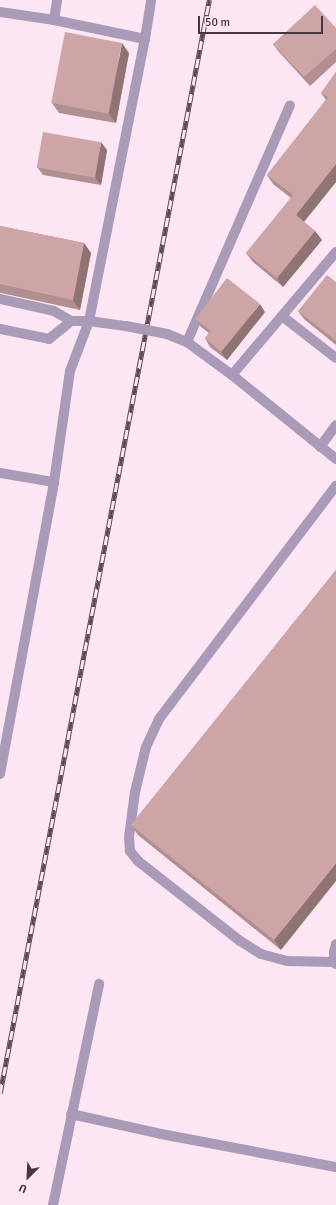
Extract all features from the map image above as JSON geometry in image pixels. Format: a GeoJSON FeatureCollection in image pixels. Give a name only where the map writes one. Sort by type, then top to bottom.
{"type":"FeatureCollection","features":[{"type":"Feature","properties":{"kind":"lane"},"geometry":{"type":"LineString","coordinates":[[54,20],[57,0]]}},
{"type":"Feature","properties":{"kind":"lane"},"geometry":{"type":"LineString","coordinates":[[0,774],[54,482],[70,371],[89,321],[145,39],[151,0]]}},
{"type":"Feature","properties":{"kind":"lane"},"geometry":{"type":"LineString","coordinates":[[0,12],[54,20],[145,39]]}},
{"type":"Feature","properties":{"kind":"lane"},"geometry":{"type":"LineString","coordinates":[[187,342],[290,105]]}},
{"type":"Feature","properties":{"kind":"lane"},"geometry":{"type":"LineString","coordinates":[[232,375],[336,252]]}},
{"type":"Feature","properties":{"kind":"lane"},"geometry":{"type":"LineString","coordinates":[[0,299],[54,311],[70,321],[89,321],[126,326],[167,334],[187,342],[232,375],[336,459]]}},
{"type":"Feature","properties":{"kind":"lane"},"geometry":{"type":"LineString","coordinates":[[282,316],[336,358]]}},
{"type":"Feature","properties":{"kind":"lane"},"geometry":{"type":"LineString","coordinates":[[0,330],[49,339],[70,321]]}},
{"type":"Feature","properties":{"kind":"lane"},"geometry":{"type":"LineString","coordinates":[[320,447],[336,425]]}},
{"type":"Feature","properties":{"kind":"lane"},"geometry":{"type":"LineString","coordinates":[[0,473],[54,482]]}},
{"type":"Feature","properties":{"kind":"lane"},"geometry":{"type":"LineString","coordinates":[[336,486],[159,719],[146,747],[135,792],[129,837],[130,851],[138,861],[240,941],[261,954],[287,961],[335,963],[334,952],[336,944]]}},
{"type":"Feature","properties":{"kind":"lane"},"geometry":{"type":"LineString","coordinates":[[52,1205],[98,984]]}},
{"type":"Feature","properties":{"kind":"lane"},"geometry":{"type":"LineString","coordinates":[[71,1114],[161,1134],[336,1167]]}},
{"type":"Feature","properties":{"kind":"building"},"geometry":{"type":"Polygon","coordinates":[[[315,5],[336,28],[336,49],[304,77],[273,44],[315,5]]]}},
{"type":"Feature","properties":{"kind":"building"},"geometry":{"type":"Polygon","coordinates":[[[65,32],[122,43],[108,114],[51,103],[65,32]]]}},
{"type":"Feature","properties":{"kind":"building"},"geometry":{"type":"Polygon","coordinates":[[[336,72],[336,164],[296,215],[315,231],[277,278],[246,253],[293,195],[267,175],[328,97],[321,93],[336,72]]]}},
{"type":"Feature","properties":{"kind":"building"},"geometry":{"type":"Polygon","coordinates":[[[43,132],[101,142],[95,178],[37,167],[43,132]]]}},
{"type":"Feature","properties":{"kind":"building"},"geometry":{"type":"Polygon","coordinates":[[[0,226],[84,243],[73,300],[0,284],[0,226]]]}},
{"type":"Feature","properties":{"kind":"building"},"geometry":{"type":"Polygon","coordinates":[[[327,275],[336,282],[336,341],[298,311],[327,275]]]}},
{"type":"Feature","properties":{"kind":"building"},"geometry":{"type":"Polygon","coordinates":[[[227,278],[260,304],[221,352],[205,338],[211,331],[195,319],[227,278]]]}},
{"type":"Feature","properties":{"kind":"building"},"geometry":{"type":"Polygon","coordinates":[[[336,570],[336,863],[274,940],[131,825],[336,570]]]}},
{"type":"Feature","properties":{"kind":"railway"},"geometry":{"type":"LineString","coordinates":[[0,1093],[209,0]]}}]}
